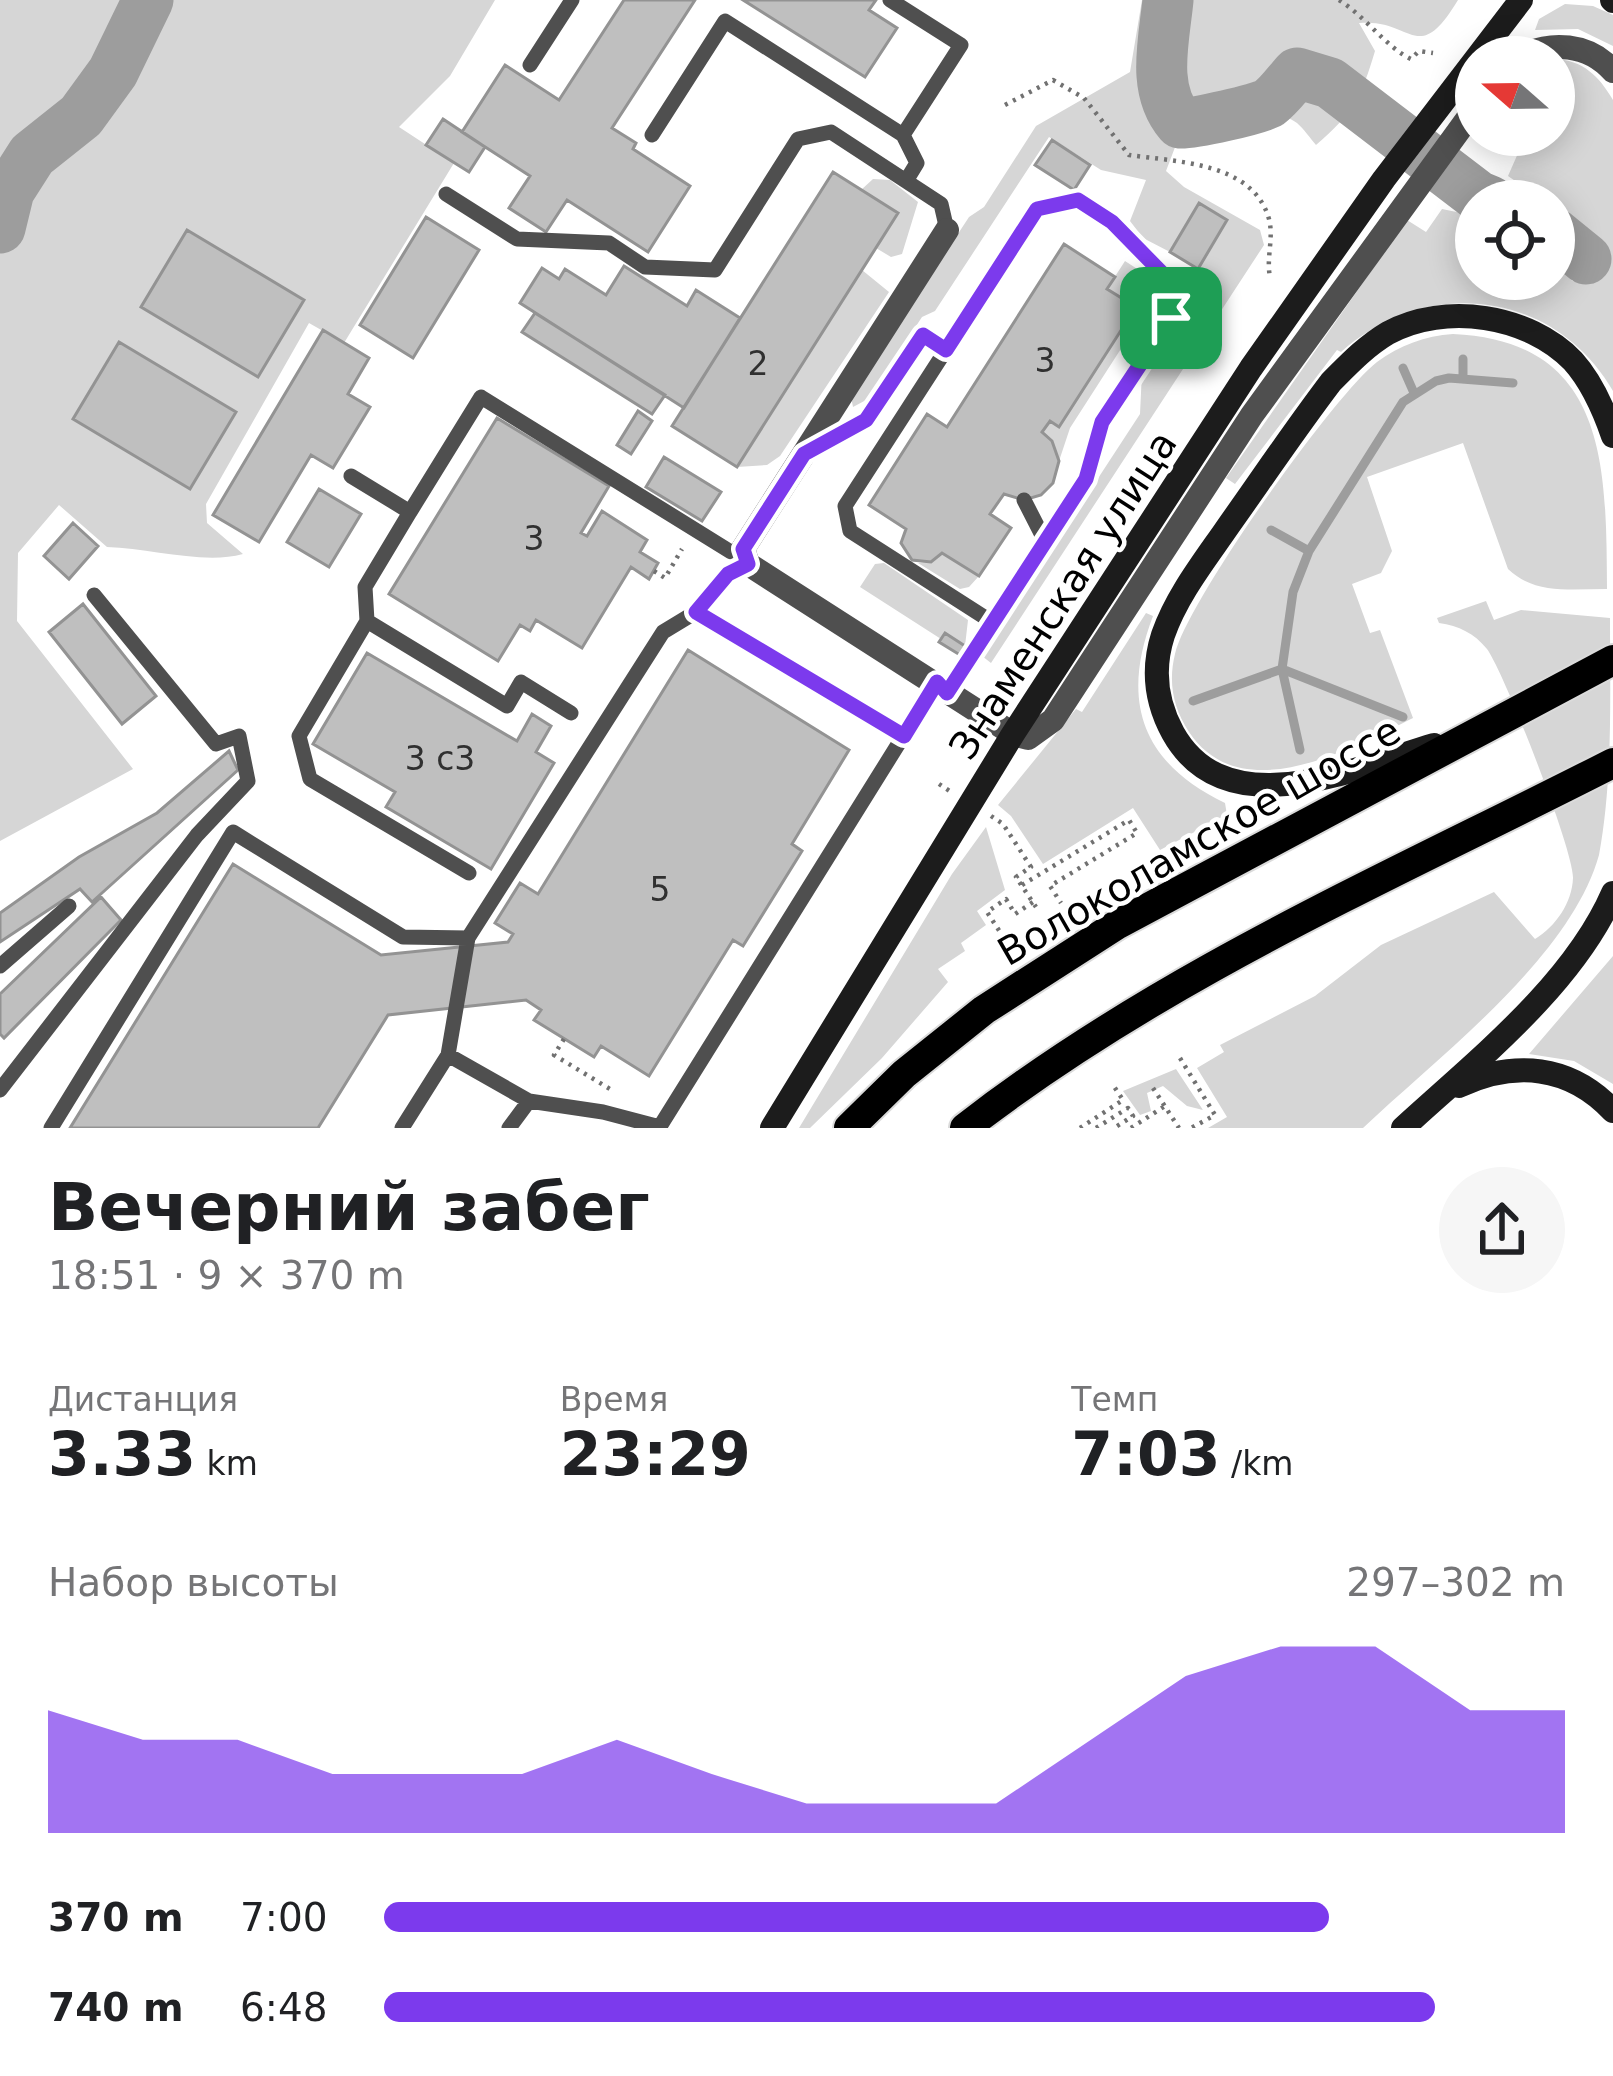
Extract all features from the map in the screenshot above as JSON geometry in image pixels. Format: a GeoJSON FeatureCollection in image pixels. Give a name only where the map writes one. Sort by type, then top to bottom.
{"type":"FeatureCollection","features":[{"type":"Feature","properties":{"kind":"main road"},"geometry":{"type":"LineString","coordinates":[[1509,6],[1532,0]]}},
{"type":"Feature","properties":{"kind":"main road","name":"Знаменская улица"},"geometry":{"type":"LineString","coordinates":[[772,1128],[1013,734],[1251,368],[1509,6]]}},
{"type":"Feature","properties":{"kind":"main road"},"geometry":{"type":"LineString","coordinates":[[1465,736],[1318,779],[1269,786],[1219,776],[1197,763],[1165,719],[1157,691],[1162,637],[1194,577],[1300,423],[1360,353],[1391,332],[1455,316],[1501,322],[1545,340],[1573,361],[1593,389],[1613,436]]}},
{"type":"Feature","properties":{"kind":"main road","name":"Волоколамское шоссе"},"geometry":{"type":"LineString","coordinates":[[849,1128],[984,1010],[1118,924],[1613,660]]}},
{"type":"Feature","properties":{"kind":"main road"},"geometry":{"type":"LineString","coordinates":[[965,1128],[1026,1081],[1150,1002],[1273,932],[1613,764]]}},
{"type":"Feature","properties":{"kind":"main road"},"geometry":{"type":"LineString","coordinates":[[1403,1128],[1547,991],[1576,956],[1613,893]]}},
{"type":"Feature","properties":{"kind":"main road"},"geometry":{"type":"LineString","coordinates":[[1431,1103],[1486,1073],[1526,1069],[1560,1073],[1587,1086],[1613,1111]]}},
{"type":"Feature","properties":{"kind":"main road"},"geometry":{"type":"LineString","coordinates":[[992,1128],[1026,1081]]}},
{"type":"Feature","properties":{"kind":"street"},"geometry":{"type":"LineString","coordinates":[[1575,49],[1595,56],[1613,71]]}},
{"type":"Feature","properties":{"kind":"street"},"geometry":{"type":"LineString","coordinates":[[947,230],[804,454],[746,556],[1013,734],[1036,736],[1053,720],[1252,415],[1455,133]]}},
{"type":"Feature","properties":{"kind":"lane"},"geometry":{"type":"LineString","coordinates":[[530,64],[572,0]]}},
{"type":"Feature","properties":{"kind":"lane"},"geometry":{"type":"LineString","coordinates":[[890,0],[961,45],[903,135]]}},
{"type":"Feature","properties":{"kind":"lane"},"geometry":{"type":"LineString","coordinates":[[652,135],[724,21],[903,135],[917,163],[906,181]]}},
{"type":"Feature","properties":{"kind":"lane"},"geometry":{"type":"LineString","coordinates":[[446,194],[517,239],[609,243],[645,266],[715,270],[798,140],[831,132],[941,203],[947,230]]}},
{"type":"Feature","properties":{"kind":"lane"},"geometry":{"type":"LineString","coordinates":[[448,1055],[529,1101],[603,1112],[659,1127],[904,736],[992,622],[1086,479],[1102,422],[1171,318],[1172,293],[1161,272],[1112,222],[1078,200],[1037,209],[845,506],[850,531],[992,622]]}},
{"type":"Feature","properties":{"kind":"lane"},"geometry":{"type":"LineString","coordinates":[[804,454],[866,420],[923,335],[946,350]]}},
{"type":"Feature","properties":{"kind":"lane"},"geometry":{"type":"LineString","coordinates":[[469,873],[310,779],[299,736],[367,621],[365,587],[481,397],[731,552],[746,556]]}},
{"type":"Feature","properties":{"kind":"lane"},"geometry":{"type":"LineString","coordinates":[[351,476],[410,512]]}},
{"type":"Feature","properties":{"kind":"lane"},"geometry":{"type":"LineString","coordinates":[[1024,500],[1045,542]]}},
{"type":"Feature","properties":{"kind":"lane"},"geometry":{"type":"LineString","coordinates":[[402,1128],[448,1055],[468,938],[664,632],[696,612],[746,556]]}},
{"type":"Feature","properties":{"kind":"lane"},"geometry":{"type":"LineString","coordinates":[[0,1090],[197,835],[248,781],[239,736],[216,744],[94,595]]}},
{"type":"Feature","properties":{"kind":"lane"},"geometry":{"type":"LineString","coordinates":[[696,612],[904,736]]}},
{"type":"Feature","properties":{"kind":"lane"},"geometry":{"type":"LineString","coordinates":[[367,621],[507,706],[521,682],[571,713]]}},
{"type":"Feature","properties":{"kind":"lane"},"geometry":{"type":"LineString","coordinates":[[51,1128],[233,832],[403,937],[468,938]]}},
{"type":"Feature","properties":{"kind":"lane"},"geometry":{"type":"LineString","coordinates":[[0,966],[69,906]]}},
{"type":"Feature","properties":{"kind":"lane"},"geometry":{"type":"LineString","coordinates":[[509,1128],[529,1101]]}},
{"type":"Feature","properties":{"kind":"path"},"geometry":{"type":"LineString","coordinates":[[1339,0],[1362,14],[1399,53],[1411,58],[1419,51],[1433,53]]}},
{"type":"Feature","properties":{"kind":"path"},"geometry":{"type":"LineString","coordinates":[[1005,105],[1053,80],[1084,98],[1129,155],[1211,168],[1238,179],[1269,217],[1270,277]]}},
{"type":"Feature","properties":{"kind":"path"},"geometry":{"type":"LineString","coordinates":[[987,813],[1003,824],[1031,867],[1016,877],[1034,905],[1015,914],[1006,899],[987,912],[1004,938]]}},
{"type":"Feature","properties":{"kind":"path"},"geometry":{"type":"LineString","coordinates":[[1022,885],[1130,820],[1137,833],[1050,886],[1060,903]]}},
{"type":"Feature","properties":{"kind":"path"},"geometry":{"type":"LineString","coordinates":[[564,1039],[554,1055],[610,1089]]}},
{"type":"Feature","properties":{"kind":"path"},"geometry":{"type":"LineString","coordinates":[[1180,1058],[1216,1115],[1191,1128]]}},
{"type":"Feature","properties":{"kind":"path"},"geometry":{"type":"LineString","coordinates":[[1080,1128],[1123,1100],[1113,1085]]}},
{"type":"Feature","properties":{"kind":"path"},"geometry":{"type":"LineString","coordinates":[[1154,1088],[1179,1128]]}},
{"type":"Feature","properties":{"kind":"path"},"geometry":{"type":"LineString","coordinates":[[1131,1128],[1165,1106]]}},
{"type":"Feature","properties":{"kind":"path"},"geometry":{"type":"LineString","coordinates":[[1096,1128],[1128,1108],[1132,1116],[1114,1128]]}},
{"type":"Feature","properties":{"kind":"shaded area"},"geometry":{"type":"Polygon","coordinates":[[[0,0],[495,0],[450,76],[399,127],[454,163],[344,343],[309,323],[206,504],[207,523],[243,554],[194,557],[107,547],[59,505],[18,553],[17,621],[133,769],[0,841],[0,0]]]}},
{"type":"Feature","properties":{"kind":"shaded area"},"geometry":{"type":"Polygon","coordinates":[[[1142,0],[1458,0],[1433,32],[1423,36],[1359,23],[1375,51],[1370,67],[1347,114],[1316,145],[1297,123],[1271,115],[1238,120],[1177,142],[1166,171],[1184,187],[1260,230],[1264,245],[991,663],[982,656],[1140,414],[1142,372],[1183,304],[1182,285],[1193,265],[1199,268],[1226,220],[1199,204],[1170,252],[1143,238],[1130,221],[1146,180],[1101,170],[1049,137],[935,311],[922,317],[868,399],[853,407],[851,397],[969,217],[984,207],[1036,126],[1130,72],[1142,0]]]}},
{"type":"Feature","properties":{"kind":"shaded area"},"geometry":{"type":"Polygon","coordinates":[[[1565,4],[1593,6],[1613,15],[1613,46],[1578,29],[1535,30],[1539,19],[1565,4]]]}},
{"type":"Feature","properties":{"kind":"shaded area"},"geometry":{"type":"Polygon","coordinates":[[[1575,63],[1589,71],[1613,100],[1613,391],[1588,357],[1558,331],[1524,314],[1487,305],[1449,304],[1411,311],[1375,327],[1341,352],[1337,350],[1235,484],[1226,478],[1407,220],[1426,232],[1442,209],[1455,212],[1455,300],[1575,300],[1575,281],[1582,282],[1589,272],[1595,240],[1575,224],[1575,180],[1514,180],[1508,176],[1517,156],[1575,156],[1575,63]]]}},
{"type":"Feature","properties":{"kind":"shaded area"},"geometry":{"type":"Polygon","coordinates":[[[873,179],[890,180],[918,202],[902,254],[891,257],[876,248],[898,213],[861,190],[873,179]]]}},
{"type":"Feature","properties":{"kind":"shaded area"},"geometry":{"type":"Polygon","coordinates":[[[1125,261],[1148,276],[1153,299],[1070,428],[1059,461],[1052,441],[1042,432],[1050,421],[1059,426],[1135,307],[1107,289],[1125,261]]]}},
{"type":"Feature","properties":{"kind":"shaded area"},"geometry":{"type":"Polygon","coordinates":[[[862,270],[889,292],[780,456],[767,465],[737,467],[862,270]]]}},
{"type":"Feature","properties":{"kind":"shaded area"},"geometry":{"type":"Polygon","coordinates":[[[1453,334],[1504,342],[1543,360],[1570,386],[1588,419],[1599,457],[1607,589],[1542,587],[1508,569],[1463,443],[1367,477],[1392,551],[1381,573],[1352,584],[1370,633],[1380,630],[1413,718],[1329,757],[1297,766],[1237,767],[1211,755],[1189,732],[1172,685],[1175,654],[1205,592],[1264,501],[1356,382],[1404,346],[1453,334]]]}},
{"type":"Feature","properties":{"kind":"shaded area"},"geometry":{"type":"Polygon","coordinates":[[[942,553],[979,576],[960,589],[918,563],[931,562],[942,553]]]}},
{"type":"Feature","properties":{"kind":"shaded area"},"geometry":{"type":"Polygon","coordinates":[[[884,563],[968,620],[965,646],[945,633],[941,639],[860,587],[875,564],[884,563]]]}},
{"type":"Feature","properties":{"kind":"shaded area"},"geometry":{"type":"Polygon","coordinates":[[[1486,601],[1494,620],[1521,610],[1610,618],[1607,797],[1599,855],[1584,893],[1561,931],[1499,1003],[1363,1128],[1208,1128],[1227,1117],[1197,1068],[1224,1052],[1220,1045],[1315,996],[1381,945],[1494,892],[1535,939],[1550,928],[1566,905],[1573,878],[1570,861],[1551,800],[1496,664],[1482,643],[1437,618],[1486,601]]]}},
{"type":"Feature","properties":{"kind":"shaded area"},"geometry":{"type":"Polygon","coordinates":[[[1146,613],[1153,616],[1143,647],[1139,702],[1146,727],[1174,769],[1225,803],[1227,815],[1160,850],[1133,808],[1043,864],[1011,816],[998,805],[1076,709],[1082,712],[1146,613]]]}},
{"type":"Feature","properties":{"kind":"shaded area"},"geometry":{"type":"Polygon","coordinates":[[[986,827],[1005,890],[977,911],[986,925],[961,943],[965,951],[938,969],[948,982],[882,1058],[810,1128],[799,1128],[952,874],[986,827]]]}},
{"type":"Feature","properties":{"kind":"shaded area"},"geometry":{"type":"Polygon","coordinates":[[[1613,956],[1613,1084],[1574,1061],[1529,1054],[1613,956]]]}},
{"type":"Feature","properties":{"kind":"shaded area"},"geometry":{"type":"Polygon","coordinates":[[[1176,1069],[1203,1110],[1187,1106],[1163,1086],[1147,1093],[1151,1111],[1140,1115],[1123,1091],[1176,1069]]]}},
{"type":"Feature","properties":{"kind":"building"},"geometry":{"type":"Polygon","coordinates":[[[624,0],[695,0],[612,128],[636,143],[633,149],[690,186],[648,252],[567,200],[546,232],[509,208],[530,176],[462,132],[505,65],[559,100],[624,0]]]}},
{"type":"Feature","properties":{"kind":"building"},"geometry":{"type":"Polygon","coordinates":[[[743,0],[876,0],[869,10],[897,28],[865,77],[743,0]]]}},
{"type":"Feature","properties":{"kind":"building"},"geometry":{"type":"Polygon","coordinates":[[[443,119],[485,147],[469,172],[426,145],[443,119]]]}},
{"type":"Feature","properties":{"kind":"building"},"geometry":{"type":"Polygon","coordinates":[[[1052,140],[1090,165],[1074,190],[1035,165],[1052,140]]]}},
{"type":"Feature","properties":{"kind":"building"},"geometry":{"type":"Polygon","coordinates":[[[833,172],[898,213],[737,467],[672,426],[833,172]]]}},
{"type":"Feature","properties":{"kind":"building"},"geometry":{"type":"Polygon","coordinates":[[[1199,203],[1227,220],[1198,269],[1170,252],[1199,203]]]}},
{"type":"Feature","properties":{"kind":"building"},"geometry":{"type":"Polygon","coordinates":[[[426,217],[479,250],[413,358],[360,325],[426,217]]]}},
{"type":"Feature","properties":{"kind":"building"},"geometry":{"type":"Polygon","coordinates":[[[187,230],[304,300],[258,377],[141,307],[187,230]]]}},
{"type":"Feature","properties":{"kind":"building"},"geometry":{"type":"Polygon","coordinates":[[[1064,244],[1115,277],[1107,289],[1136,307],[1059,427],[1050,421],[1042,432],[1052,441],[1059,461],[1053,483],[1041,495],[1024,500],[1004,494],[990,514],[1011,528],[979,576],[942,553],[931,562],[912,560],[901,543],[906,529],[869,505],[927,414],[947,427],[1064,244]]]}},
{"type":"Feature","properties":{"kind":"building"},"geometry":{"type":"Polygon","coordinates":[[[624,266],[687,306],[696,290],[740,318],[684,408],[520,303],[542,268],[559,279],[565,269],[606,295],[624,266]]]}},
{"type":"Feature","properties":{"kind":"building"},"geometry":{"type":"Polygon","coordinates":[[[535,313],[665,395],[652,414],[522,332],[535,313]]]}},
{"type":"Feature","properties":{"kind":"building"},"geometry":{"type":"Polygon","coordinates":[[[323,330],[369,358],[348,394],[370,407],[333,468],[311,455],[259,542],[213,515],[323,330]]]}},
{"type":"Feature","properties":{"kind":"building"},"geometry":{"type":"Polygon","coordinates":[[[119,342],[236,412],[190,489],[73,419],[119,342]]]}},
{"type":"Feature","properties":{"kind":"building"},"geometry":{"type":"Polygon","coordinates":[[[638,411],[652,421],[631,454],[617,445],[638,411]]]}},
{"type":"Feature","properties":{"kind":"building"},"geometry":{"type":"Polygon","coordinates":[[[497,418],[609,486],[581,533],[587,536],[602,511],[647,540],[640,552],[658,563],[649,579],[631,567],[582,648],[536,620],[530,631],[520,625],[498,661],[389,594],[497,418]]]}},
{"type":"Feature","properties":{"kind":"building"},"geometry":{"type":"Polygon","coordinates":[[[664,457],[721,492],[702,521],[646,487],[664,457]]]}},
{"type":"Feature","properties":{"kind":"building"},"geometry":{"type":"Polygon","coordinates":[[[319,489],[361,514],[329,567],[287,542],[319,489]]]}},
{"type":"Feature","properties":{"kind":"building"},"geometry":{"type":"Polygon","coordinates":[[[73,523],[98,546],[69,579],[44,556],[73,523]]]}},
{"type":"Feature","properties":{"kind":"building"},"geometry":{"type":"Polygon","coordinates":[[[83,604],[156,696],[122,724],[49,632],[83,604]]]}},
{"type":"Feature","properties":{"kind":"building"},"geometry":{"type":"Polygon","coordinates":[[[945,633],[965,646],[960,655],[939,642],[945,633]]]}},
{"type":"Feature","properties":{"kind":"building"},"geometry":{"type":"Polygon","coordinates":[[[688,650],[849,750],[792,844],[802,851],[743,946],[733,940],[649,1076],[601,1046],[594,1057],[534,1020],[541,1010],[526,1000],[388,1015],[318,1128],[70,1128],[233,864],[381,955],[508,942],[513,934],[495,923],[520,883],[538,894],[688,650]]]}},
{"type":"Feature","properties":{"kind":"building"},"geometry":{"type":"Polygon","coordinates":[[[367,653],[517,741],[532,714],[551,726],[536,752],[554,763],[491,869],[386,807],[395,792],[313,744],[367,653]]]}},
{"type":"Feature","properties":{"kind":"building"},"geometry":{"type":"Polygon","coordinates":[[[229,751],[238,770],[92,902],[80,889],[0,942],[0,913],[79,857],[157,813],[229,751]]]}},
{"type":"Feature","properties":{"kind":"building"},"geometry":{"type":"Polygon","coordinates":[[[101,897],[121,920],[4,1038],[0,1034],[0,994],[101,897]]]}},
{"type":"Feature","properties":{"kind":"waterway"},"geometry":{"type":"LineString","coordinates":[[0,228],[9,191],[32,155],[81,116],[113,72],[148,0]]}},
{"type":"Feature","properties":{"kind":"waterway"},"geometry":{"type":"LineString","coordinates":[[1168,0],[1162,80],[1180,123],[1263,106],[1297,73],[1330,83],[1457,180]]}},
{"type":"Feature","properties":{"kind":"waterway"},"geometry":{"type":"LineString","coordinates":[[1575,250],[1586,259]]}},
{"type":"Feature","properties":{"kind":"waterway"},"geometry":{"type":"LineString","coordinates":[[1463,359],[1463,378]]}},
{"type":"Feature","properties":{"kind":"waterway"},"geometry":{"type":"LineString","coordinates":[[1403,368],[1414,393]]}},
{"type":"Feature","properties":{"kind":"waterway"},"geometry":{"type":"LineString","coordinates":[[1300,750],[1282,669],[1293,592],[1309,551],[1403,402],[1449,378],[1513,383]]}},
{"type":"Feature","properties":{"kind":"waterway"},"geometry":{"type":"LineString","coordinates":[[1271,530],[1309,551]]}},
{"type":"Feature","properties":{"kind":"waterway"},"geometry":{"type":"LineString","coordinates":[[1193,701],[1282,669],[1403,717]]}},
{"type":"Feature","properties":{"kind":"route"},"geometry":{"type":"LineString","coordinates":[[1078,200],[1112,222],[1161,272],[1172,293],[1171,318],[1102,422],[1086,479],[947,693],[937,682],[904,736],[696,612],[728,574],[748,564],[743,549],[804,454],[866,420],[923,335],[946,350],[1037,209],[1078,200]]}}]}
